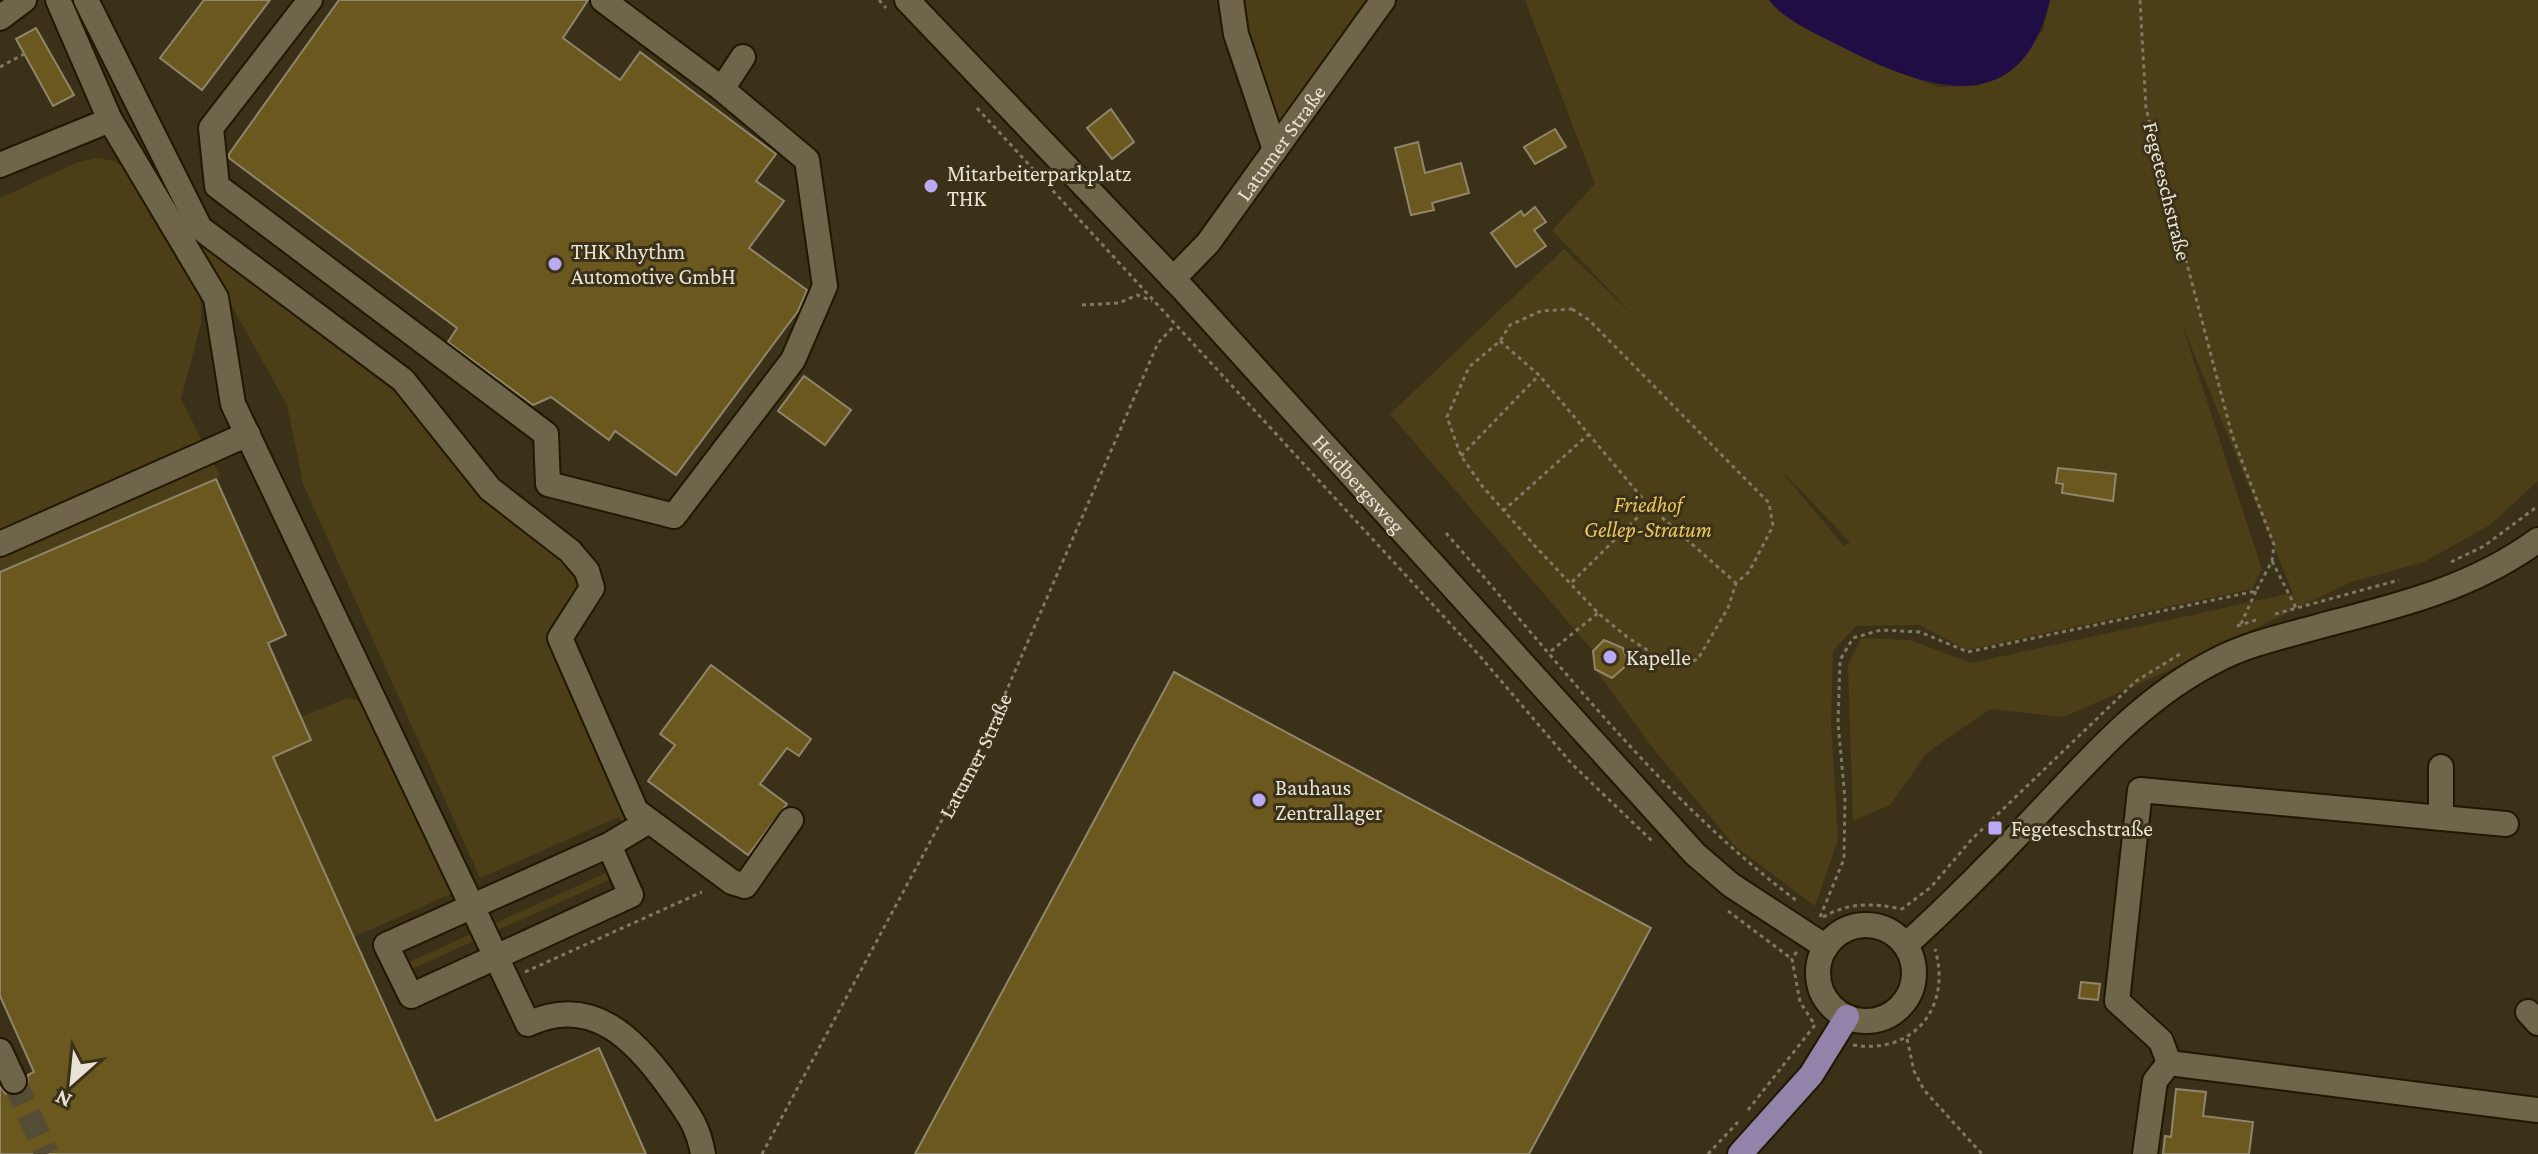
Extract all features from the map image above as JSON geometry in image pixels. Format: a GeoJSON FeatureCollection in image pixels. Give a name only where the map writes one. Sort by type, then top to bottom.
{"type":"FeatureCollection","features":[{"type":"Feature","properties":{"kind":"main road"},"geometry":{"type":"LineString","coordinates":[[1740,1154],[1811,1075],[1824,1032],[1847,1017]]}},
{"type":"Feature","properties":{"kind":"street"},"geometry":{"type":"LineString","coordinates":[[0,18],[24,0]]}},
{"type":"Feature","properties":{"kind":"street"},"geometry":{"type":"LineString","coordinates":[[58,0],[110,120],[216,298],[233,404],[528,1024],[551,1013],[604,1021],[643,1050],[698,1129],[703,1154]]}},
{"type":"Feature","properties":{"kind":"street"},"geometry":{"type":"LineString","coordinates":[[86,0],[200,228],[403,380],[490,489],[570,551],[587,571],[592,588],[560,638],[636,811],[732,882],[745,886],[791,820]]}},
{"type":"Feature","properties":{"kind":"street"},"geometry":{"type":"LineString","coordinates":[[310,0],[211,128],[217,186],[546,434],[548,484],[674,516],[793,360],[825,286],[807,160],[722,89],[603,0]]}},
{"type":"Feature","properties":{"kind":"street"},"geometry":{"type":"LineString","coordinates":[[1231,0],[1236,34],[1275,150]]}},
{"type":"Feature","properties":{"kind":"street","name":"Latumer Straße"},"geometry":{"type":"LineString","coordinates":[[1173,279],[1208,243],[1383,0]]}},
{"type":"Feature","properties":{"kind":"street","name":"Heidbergsweg"},"geometry":{"type":"LineString","coordinates":[[898,6],[1173,279],[1695,854],[1731,885],[1826,947]]}},
{"type":"Feature","properties":{"kind":"street"},"geometry":{"type":"LineString","coordinates":[[722,89],[743,57]]}},
{"type":"Feature","properties":{"kind":"street"},"geometry":{"type":"LineString","coordinates":[[0,165],[110,120]]}},
{"type":"Feature","properties":{"kind":"street"},"geometry":{"type":"LineString","coordinates":[[0,544],[248,434]]}},
{"type":"Feature","properties":{"kind":"street"},"geometry":{"type":"LineString","coordinates":[[1915,937],[1865,925],[1836,935],[1826,947],[1818,973],[1826,999],[1847,1017],[1877,1020],[1904,1004],[1915,975],[1915,937],[1989,866],[2111,737],[2171,685],[2249,645],[2407,604],[2454,587],[2508,562],[2538,540]]}},
{"type":"Feature","properties":{"kind":"street"},"geometry":{"type":"LineString","coordinates":[[2441,767],[2441,818]]}},
{"type":"Feature","properties":{"kind":"street"},"geometry":{"type":"LineString","coordinates":[[2169,1063],[2161,1041],[2117,1001],[2140,790],[2506,824]]}},
{"type":"Feature","properties":{"kind":"street"},"geometry":{"type":"LineString","coordinates":[[609,845],[631,895],[411,996],[386,945],[609,845],[649,821]]}},
{"type":"Feature","properties":{"kind":"street"},"geometry":{"type":"LineString","coordinates":[[0,1051],[14,1081]]}},
{"type":"Feature","properties":{"kind":"street"},"geometry":{"type":"LineString","coordinates":[[2169,1063],[2538,1110]]}},
{"type":"Feature","properties":{"kind":"street"},"geometry":{"type":"LineString","coordinates":[[2145,1154],[2155,1081],[2169,1063]]}},
{"type":"Feature","properties":{"kind":"path"},"geometry":{"type":"LineString","coordinates":[[879,0],[898,6]]}},
{"type":"Feature","properties":{"kind":"path","name":"Fegeteschstraße"},"geometry":{"type":"LineString","coordinates":[[2140,0],[2146,108],[2232,435],[2274,545],[2272,561],[2296,608]]}},
{"type":"Feature","properties":{"kind":"path"},"geometry":{"type":"LineString","coordinates":[[0,67],[24,54]]}},
{"type":"Feature","properties":{"kind":"path"},"geometry":{"type":"LineString","coordinates":[[975,105],[1479,655]]}},
{"type":"Feature","properties":{"kind":"path"},"geometry":{"type":"LineString","coordinates":[[1082,305],[1115,304],[1137,295],[1156,302]]}},
{"type":"Feature","properties":{"kind":"path"},"geometry":{"type":"LineString","coordinates":[[1572,309],[1589,320],[1769,503],[1773,526],[1749,572],[1736,583],[1728,608],[1698,659],[1675,668],[1627,637],[1598,613],[1503,511],[1461,456],[1447,417],[1469,367],[1500,341],[1510,325],[1541,311],[1572,309]]}},
{"type":"Feature","properties":{"kind":"path","name":"Latumer Straße"},"geometry":{"type":"LineString","coordinates":[[762,1154],[985,740],[1158,343],[1176,324]]}},
{"type":"Feature","properties":{"kind":"path"},"geometry":{"type":"LineString","coordinates":[[1500,341],[1539,375],[1649,506],[1736,583]]}},
{"type":"Feature","properties":{"kind":"path"},"geometry":{"type":"LineString","coordinates":[[1461,456],[1539,375]]}},
{"type":"Feature","properties":{"kind":"path"},"geometry":{"type":"LineString","coordinates":[[1503,511],[1589,434]]}},
{"type":"Feature","properties":{"kind":"path"},"geometry":{"type":"LineString","coordinates":[[1572,582],[1649,506]]}},
{"type":"Feature","properties":{"kind":"path"},"geometry":{"type":"LineString","coordinates":[[1446,533],[1675,795],[1760,874],[1800,903]]}},
{"type":"Feature","properties":{"kind":"path"},"geometry":{"type":"LineString","coordinates":[[2241,624],[2272,561]]}},
{"type":"Feature","properties":{"kind":"path"},"geometry":{"type":"LineString","coordinates":[[1811,910],[1821,918],[1844,859],[1845,799],[1838,723],[1840,660],[1853,638],[1881,630],[1920,632],[1968,652],[2256,591]]}},
{"type":"Feature","properties":{"kind":"path"},"geometry":{"type":"LineString","coordinates":[[1550,652],[1598,613]]}},
{"type":"Feature","properties":{"kind":"path"},"geometry":{"type":"LineString","coordinates":[[521,974],[702,892]]}},
{"type":"Feature","properties":{"kind":"path"},"geometry":{"type":"LineString","coordinates":[[1792,959],[1800,1002],[1824,1032],[1855,1046],[1878,1047],[1907,1039],[1934,1004],[1940,966],[1935,949],[1915,937],[1902,909]]}},
{"type":"Feature","properties":{"kind":"path"},"geometry":{"type":"LineString","coordinates":[[1708,1154],[1824,1032]]}},
{"type":"Feature","properties":{"kind":"path"},"geometry":{"type":"LineString","coordinates":[[1907,1039],[1914,1071],[1924,1090],[1982,1154]]}},
{"type":"Feature","properties":{"kind":"green space"},"geometry":{"type":"Polygon","coordinates":[[[1240,0],[1370,0],[1275,129],[1240,0]]]}},
{"type":"Feature","properties":{"kind":"green space","name":"Friedhof Gellep-Stratum"},"geometry":{"type":"Polygon","coordinates":[[[1525,0],[1769,0],[1779,12],[1878,65],[1939,87],[1978,86],[2043,31],[2050,0],[2538,0],[2538,481],[2490,525],[2424,562],[2351,582],[2064,717],[1990,709],[1927,753],[1890,805],[1853,821],[1848,664],[1861,638],[1910,640],[1971,663],[2293,593],[2181,322],[2262,569],[2252,589],[1967,650],[1919,625],[1856,626],[1833,651],[1831,722],[1838,840],[1815,906],[1735,846],[1655,751],[1595,669],[1628,664],[1623,648],[1605,640],[1593,651],[1390,414],[1564,249],[1634,316],[1552,230],[1595,184],[1525,0]],[[1777,466],[1844,546],[1850,542],[1777,466]]]}},
{"type":"Feature","properties":{"kind":"green space"},"geometry":{"type":"Polygon","coordinates":[[[97,158],[114,161],[130,171],[199,293],[201,324],[181,399],[220,476],[0,572],[0,198],[78,162],[97,158]]]}},
{"type":"Feature","properties":{"kind":"green space"},"geometry":{"type":"Polygon","coordinates":[[[193,236],[396,388],[570,565],[582,587],[551,645],[627,817],[625,826],[619,817],[480,878],[303,484],[287,405],[193,236]]]}},
{"type":"Feature","properties":{"kind":"green space"},"geometry":{"type":"Polygon","coordinates":[[[347,698],[363,701],[453,893],[354,937],[273,757],[311,740],[301,717],[347,698]]]}},
{"type":"Feature","properties":{"kind":"green space"},"geometry":{"type":"Polygon","coordinates":[[[606,873],[609,880],[498,930],[495,923],[606,873]]]}},
{"type":"Feature","properties":{"kind":"green space"},"geometry":{"type":"Polygon","coordinates":[[[471,934],[474,941],[410,970],[407,963],[471,934]]]}},
{"type":"Feature","properties":{"kind":"shaded area"},"geometry":{"type":"Polygon","coordinates":[[[1769,0],[2050,0],[2036,39],[2018,65],[1995,80],[1969,86],[1940,84],[1878,64],[1804,28],[1769,0]]]}},
{"type":"Feature","properties":{"kind":"building"},"geometry":{"type":"Polygon","coordinates":[[[204,0],[270,0],[202,90],[160,58],[204,0]]]}},
{"type":"Feature","properties":{"kind":"building","name":"THK Rhythm Automotive GmbH"},"geometry":{"type":"Polygon","coordinates":[[[339,0],[588,0],[563,38],[620,80],[640,52],[776,154],[756,181],[784,201],[749,248],[807,290],[798,311],[676,475],[615,431],[609,440],[551,397],[533,405],[448,342],[457,328],[229,158],[339,0]]]}},
{"type":"Feature","properties":{"kind":"building"},"geometry":{"type":"Polygon","coordinates":[[[36,28],[74,95],[53,106],[16,39],[36,28]]]}},
{"type":"Feature","properties":{"kind":"building"},"geometry":{"type":"Polygon","coordinates":[[[1111,109],[1134,142],[1112,159],[1087,128],[1111,109]]]}},
{"type":"Feature","properties":{"kind":"building"},"geometry":{"type":"Polygon","coordinates":[[[1555,129],[1566,147],[1535,164],[1524,147],[1555,129]]]}},
{"type":"Feature","properties":{"kind":"building"},"geometry":{"type":"Polygon","coordinates":[[[1418,142],[1425,173],[1461,163],[1469,193],[1432,203],[1434,210],[1411,215],[1395,148],[1418,142]]]}},
{"type":"Feature","properties":{"kind":"building"},"geometry":{"type":"Polygon","coordinates":[[[1535,207],[1546,222],[1534,230],[1546,246],[1516,267],[1491,233],[1521,211],[1524,216],[1535,207]]]}},
{"type":"Feature","properties":{"kind":"building"},"geometry":{"type":"Polygon","coordinates":[[[804,376],[851,410],[825,445],[778,411],[804,376]]]}},
{"type":"Feature","properties":{"kind":"building"},"geometry":{"type":"Polygon","coordinates":[[[2058,468],[2116,474],[2113,501],[2062,493],[2063,484],[2056,483],[2058,468]]]}},
{"type":"Feature","properties":{"kind":"building"},"geometry":{"type":"Polygon","coordinates":[[[216,479],[286,635],[268,643],[311,740],[273,757],[436,1121],[599,1048],[646,1154],[0,1154],[0,1087],[6,1094],[20,1095],[27,1089],[28,1075],[34,1072],[0,996],[0,572],[216,479]]]}},
{"type":"Feature","properties":{"kind":"building","name":"Kapelle"},"geometry":{"type":"Polygon","coordinates":[[[1604,640],[1623,648],[1628,664],[1612,678],[1595,669],[1593,651],[1604,640]]]}},
{"type":"Feature","properties":{"kind":"building"},"geometry":{"type":"Polygon","coordinates":[[[711,665],[811,739],[799,756],[787,748],[760,784],[787,804],[748,855],[648,781],[675,745],[660,734],[711,665]]]}},
{"type":"Feature","properties":{"kind":"building","name":"Bauhaus Zentrallager"},"geometry":{"type":"Polygon","coordinates":[[[1174,672],[1651,928],[1529,1154],[915,1154],[1174,672]]]}},
{"type":"Feature","properties":{"kind":"building"},"geometry":{"type":"Polygon","coordinates":[[[2081,982],[2100,984],[2098,1000],[2079,998],[2081,982]]]}},
{"type":"Feature","properties":{"kind":"building"},"geometry":{"type":"Polygon","coordinates":[[[2176,1089],[2206,1092],[2203,1116],[2253,1122],[2249,1154],[2163,1154],[2165,1136],[2171,1137],[2176,1089]]]}},
{"type":"Feature","properties":{"kind":"tunnel"},"geometry":{"type":"LineString","coordinates":[[14,1081],[47,1154]]}},
{"type":"Feature","properties":{"kind":"place","name":"Mitarbeiterparkplatz THK"},"geometry":{"type":"Point","coordinates":[931,186]}},
{"type":"Feature","properties":{"kind":"place","name":"THK Rhythm Automotive GmbH"},"geometry":{"type":"Point","coordinates":[555,264]}},
{"type":"Feature","properties":{"kind":"place","name":"Kapelle"},"geometry":{"type":"Point","coordinates":[1610,657]}},
{"type":"Feature","properties":{"kind":"place","name":"Bauhaus Zentrallager"},"geometry":{"type":"Point","coordinates":[1259,800]}},
{"type":"Feature","properties":{"kind":"place","name":"Fegeteschstraße"},"geometry":{"type":"Point","coordinates":[1995,828]}}]}
